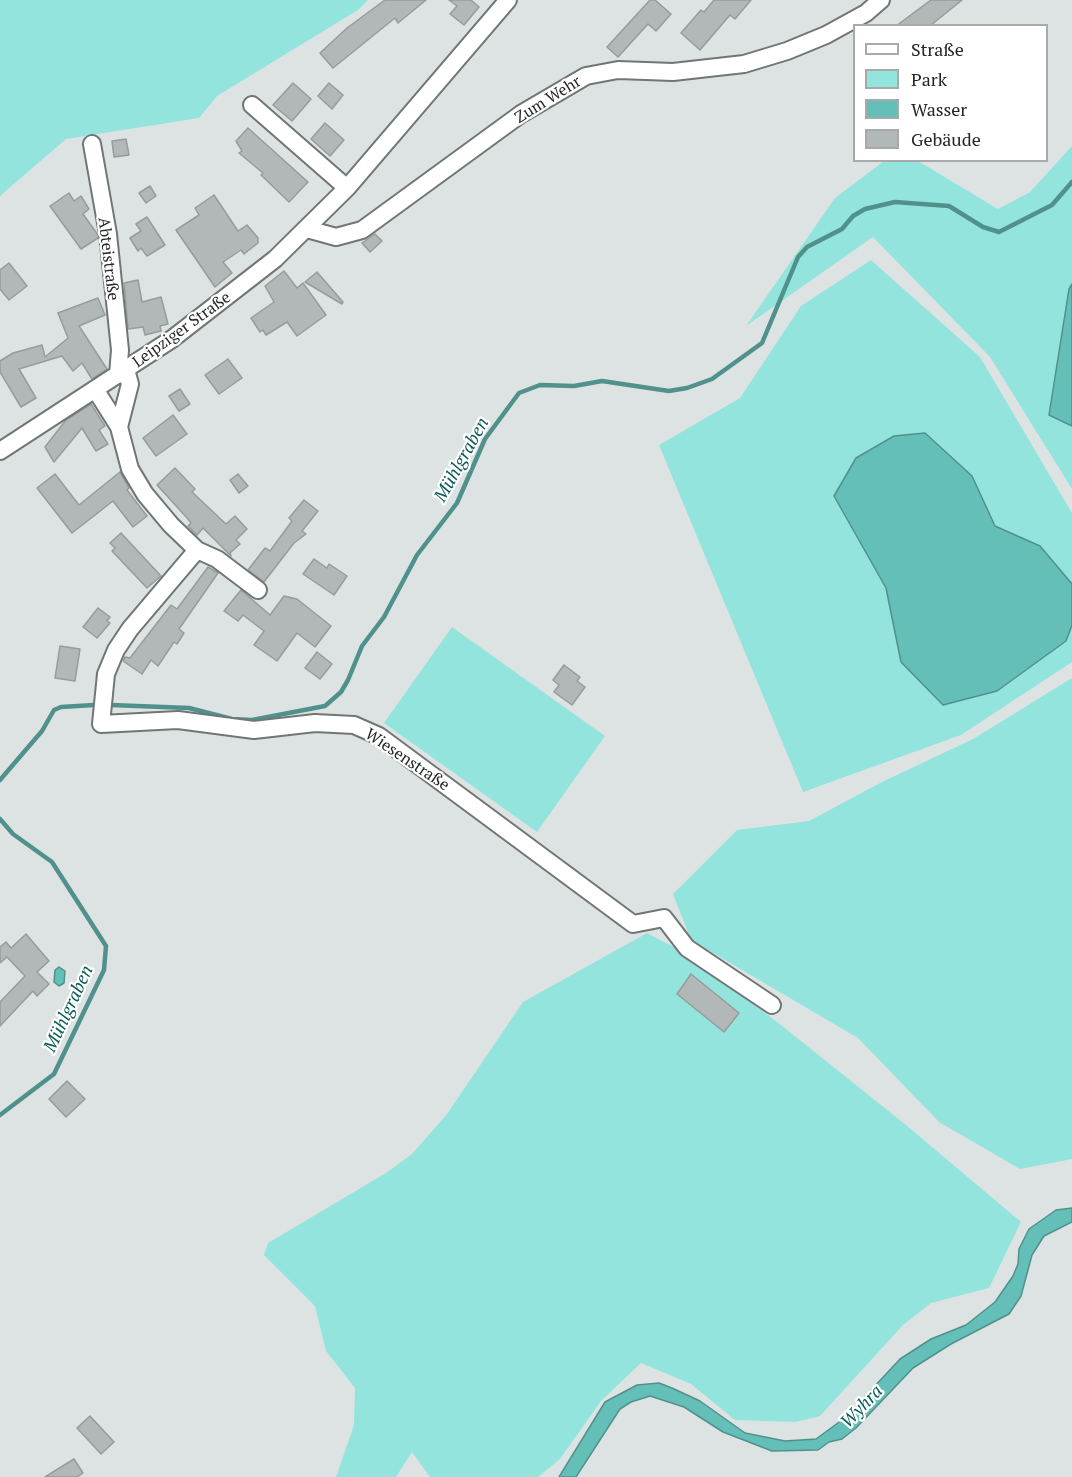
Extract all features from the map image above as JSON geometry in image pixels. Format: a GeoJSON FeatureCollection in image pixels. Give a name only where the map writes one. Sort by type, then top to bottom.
{"type":"FeatureCollection","features":[{"type":"Feature","properties":{"kind":"street","name":"Leipziger Straße"},"geometry":{"type":"LineString","coordinates":[[0,452],[95,389],[124,376],[276,259],[346,188],[508,0]]}},
{"type":"Feature","properties":{"kind":"street","name":"Zum Wehr"},"geometry":{"type":"LineString","coordinates":[[307,229],[336,237],[362,230],[521,114],[586,76],[618,70],[673,72],[744,64],[787,51],[826,34],[866,13],[881,0]]}},
{"type":"Feature","properties":{"kind":"street"},"geometry":{"type":"LineString","coordinates":[[252,105],[346,188]]}},
{"type":"Feature","properties":{"kind":"street","name":"Abteistraße"},"geometry":{"type":"LineString","coordinates":[[92,144],[98,189],[108,234],[124,376]]}},
{"type":"Feature","properties":{"kind":"street"},"geometry":{"type":"LineString","coordinates":[[119,427],[125,409],[124,376]]}},
{"type":"Feature","properties":{"kind":"street"},"geometry":{"type":"LineString","coordinates":[[95,389],[119,427],[130,469],[145,494],[171,525],[197,550],[217,559],[258,590]]}},
{"type":"Feature","properties":{"kind":"street","name":"Wiesenstraße"},"geometry":{"type":"LineString","coordinates":[[197,550],[130,629],[116,650],[106,674],[101,724],[178,720],[254,730],[315,723],[354,725],[379,736],[633,924],[664,918],[687,948],[772,1005]]}},
{"type":"Feature","properties":{"kind":"green space"},"geometry":{"type":"Polygon","coordinates":[[[0,0],[368,0],[358,10],[217,96],[199,118],[66,139],[0,196],[0,0]]]}},
{"type":"Feature","properties":{"kind":"green space"},"geometry":{"type":"Polygon","coordinates":[[[1072,146],[1072,489],[990,357],[873,237],[746,326],[835,198],[883,162],[920,162],[998,209],[1030,192],[1072,146]]]}},
{"type":"Feature","properties":{"kind":"green space"},"geometry":{"type":"Polygon","coordinates":[[[871,260],[980,357],[1072,513],[1072,662],[961,735],[803,792],[659,445],[740,398],[801,306],[871,260]]]}},
{"type":"Feature","properties":{"kind":"green space"},"geometry":{"type":"Polygon","coordinates":[[[452,627],[605,736],[537,832],[384,723],[452,627]]]}},
{"type":"Feature","properties":{"kind":"green space"},"geometry":{"type":"Polygon","coordinates":[[[1072,678],[1072,1159],[1020,1169],[939,1122],[858,1038],[691,940],[673,894],[737,830],[809,821],[882,782],[973,739],[1072,678]]]}},
{"type":"Feature","properties":{"kind":"green space"},"geometry":{"type":"Polygon","coordinates":[[[647,933],[687,954],[781,1025],[906,1125],[1021,1222],[989,1288],[931,1303],[903,1325],[820,1416],[796,1422],[735,1420],[691,1384],[641,1363],[601,1401],[560,1459],[538,1477],[430,1477],[412,1452],[396,1477],[336,1477],[354,1425],[355,1388],[326,1351],[315,1306],[264,1255],[268,1243],[386,1173],[412,1154],[447,1114],[523,1002],[647,933]]]}},
{"type":"Feature","properties":{"kind":"water"},"geometry":{"type":"Polygon","coordinates":[[[1072,284],[1072,426],[1049,415],[1069,289],[1072,284]]]}},
{"type":"Feature","properties":{"kind":"water"},"geometry":{"type":"Polygon","coordinates":[[[925,433],[972,476],[995,526],[1040,546],[1072,584],[1072,625],[1066,641],[997,691],[943,705],[901,662],[886,588],[834,496],[856,458],[894,436],[925,433]]]}},
{"type":"Feature","properties":{"kind":"water"},"geometry":{"type":"Polygon","coordinates":[[[59,967],[65,971],[64,983],[59,986],[54,982],[55,970],[59,967]]]}},
{"type":"Feature","properties":{"kind":"water","name":"Wyhra"},"geometry":{"type":"Polygon","coordinates":[[[1072,1208],[1072,1222],[1044,1236],[1032,1255],[1021,1296],[1009,1314],[951,1344],[913,1368],[856,1428],[842,1439],[829,1442],[818,1450],[772,1451],[723,1432],[684,1407],[650,1396],[631,1402],[620,1409],[576,1477],[559,1477],[605,1402],[637,1385],[659,1383],[672,1388],[700,1401],[745,1433],[785,1441],[816,1439],[846,1417],[900,1359],[931,1339],[966,1325],[995,1302],[1013,1276],[1018,1264],[1019,1249],[1029,1229],[1056,1210],[1072,1208]]]}},
{"type":"Feature","properties":{"kind":"building"},"geometry":{"type":"Polygon","coordinates":[[[385,0],[426,0],[398,23],[395,18],[333,68],[320,53],[347,28],[385,0]]]}},
{"type":"Feature","properties":{"kind":"building"},"geometry":{"type":"Polygon","coordinates":[[[449,0],[471,0],[479,7],[464,25],[450,14],[457,6],[449,0]]]}},
{"type":"Feature","properties":{"kind":"building"},"geometry":{"type":"Polygon","coordinates":[[[650,0],[655,0],[671,14],[656,31],[648,24],[618,57],[607,47],[650,0]]]}},
{"type":"Feature","properties":{"kind":"building"},"geometry":{"type":"Polygon","coordinates":[[[714,0],[751,0],[735,19],[730,15],[700,50],[681,33],[701,10],[704,12],[714,0]]]}},
{"type":"Feature","properties":{"kind":"building"},"geometry":{"type":"Polygon","coordinates":[[[931,0],[962,0],[932,24],[899,24],[931,0]]]}},
{"type":"Feature","properties":{"kind":"building"},"geometry":{"type":"Polygon","coordinates":[[[293,83],[311,99],[292,121],[273,105],[293,83]]]}},
{"type":"Feature","properties":{"kind":"building"},"geometry":{"type":"Polygon","coordinates":[[[329,83],[343,95],[332,109],[318,96],[329,83]]]}},
{"type":"Feature","properties":{"kind":"building"},"geometry":{"type":"Polygon","coordinates":[[[325,123],[344,140],[330,156],[311,139],[325,123]]]}},
{"type":"Feature","properties":{"kind":"building"},"geometry":{"type":"Polygon","coordinates":[[[248,128],[308,182],[289,202],[261,175],[263,173],[239,153],[242,151],[236,141],[248,128]]]}},
{"type":"Feature","properties":{"kind":"building"},"geometry":{"type":"Polygon","coordinates":[[[126,139],[129,155],[114,157],[112,141],[126,139]]]}},
{"type":"Feature","properties":{"kind":"building"},"geometry":{"type":"Polygon","coordinates":[[[150,186],[156,196],[146,203],[139,193],[150,186]]]}},
{"type":"Feature","properties":{"kind":"building"},"geometry":{"type":"Polygon","coordinates":[[[69,193],[74,201],[81,196],[89,209],[83,214],[98,235],[98,238],[81,249],[50,206],[69,193]]]}},
{"type":"Feature","properties":{"kind":"building"},"geometry":{"type":"Polygon","coordinates":[[[214,195],[238,231],[247,225],[258,238],[258,243],[244,254],[241,250],[223,262],[232,273],[215,287],[176,230],[199,215],[195,208],[214,195]]]}},
{"type":"Feature","properties":{"kind":"building"},"geometry":{"type":"Polygon","coordinates":[[[147,217],[165,245],[147,256],[141,248],[138,251],[130,238],[141,231],[136,224],[147,217]]]}},
{"type":"Feature","properties":{"kind":"building"},"geometry":{"type":"Polygon","coordinates":[[[375,234],[382,241],[370,252],[362,243],[375,234]]]}},
{"type":"Feature","properties":{"kind":"building"},"geometry":{"type":"Polygon","coordinates":[[[9,263],[27,286],[9,300],[0,289],[0,270],[9,263]]]}},
{"type":"Feature","properties":{"kind":"building"},"geometry":{"type":"Polygon","coordinates":[[[284,271],[297,288],[303,283],[326,315],[297,336],[287,322],[266,335],[263,330],[260,332],[251,318],[274,302],[265,286],[284,271]]]}},
{"type":"Feature","properties":{"kind":"building"},"geometry":{"type":"Polygon","coordinates":[[[317,272],[343,302],[342,304],[305,282],[317,272]]]}},
{"type":"Feature","properties":{"kind":"building"},"geometry":{"type":"Polygon","coordinates":[[[138,280],[142,302],[161,297],[168,324],[160,326],[161,331],[145,335],[143,327],[128,329],[124,283],[138,280]]]}},
{"type":"Feature","properties":{"kind":"building"},"geometry":{"type":"Polygon","coordinates":[[[98,298],[105,315],[79,326],[107,369],[92,379],[82,363],[73,371],[62,356],[19,369],[36,398],[21,407],[0,372],[0,361],[13,353],[42,345],[45,357],[68,338],[58,313],[98,298]]]}},
{"type":"Feature","properties":{"kind":"building"},"geometry":{"type":"Polygon","coordinates":[[[228,359],[242,378],[219,394],[205,375],[228,359]]]}},
{"type":"Feature","properties":{"kind":"building"},"geometry":{"type":"Polygon","coordinates":[[[180,389],[190,404],[179,411],[169,396],[180,389]]]}},
{"type":"Feature","properties":{"kind":"building"},"geometry":{"type":"Polygon","coordinates":[[[91,404],[105,426],[99,430],[108,444],[96,451],[82,428],[54,462],[45,447],[66,420],[91,404]]]}},
{"type":"Feature","properties":{"kind":"building"},"geometry":{"type":"Polygon","coordinates":[[[173,415],[187,434],[156,456],[143,438],[173,415]]]}},
{"type":"Feature","properties":{"kind":"building"},"geometry":{"type":"Polygon","coordinates":[[[175,468],[195,489],[192,492],[226,524],[235,516],[247,529],[236,540],[240,544],[230,553],[231,556],[203,528],[197,535],[188,526],[191,523],[188,519],[157,485],[175,468]]]}},
{"type":"Feature","properties":{"kind":"building"},"geometry":{"type":"Polygon","coordinates":[[[120,472],[129,488],[127,490],[147,516],[133,527],[113,501],[72,533],[37,488],[55,474],[79,505],[120,472]]]}},
{"type":"Feature","properties":{"kind":"building"},"geometry":{"type":"Polygon","coordinates":[[[238,474],[248,486],[239,493],[230,480],[238,474]]]}},
{"type":"Feature","properties":{"kind":"building"},"geometry":{"type":"Polygon","coordinates":[[[304,500],[318,511],[302,531],[306,534],[294,543],[264,582],[248,570],[265,548],[270,551],[292,521],[289,518],[304,500]]]}},
{"type":"Feature","properties":{"kind":"building"},"geometry":{"type":"Polygon","coordinates":[[[121,533],[161,576],[147,588],[112,551],[115,548],[110,543],[121,533]]]}},
{"type":"Feature","properties":{"kind":"building"},"geometry":{"type":"Polygon","coordinates":[[[314,559],[327,568],[329,564],[347,576],[334,595],[303,574],[314,559]]]}},
{"type":"Feature","properties":{"kind":"building"},"geometry":{"type":"Polygon","coordinates":[[[208,567],[218,573],[179,629],[184,633],[177,644],[174,642],[158,666],[151,660],[142,674],[123,661],[125,657],[130,658],[171,605],[177,609],[208,567]]]}},
{"type":"Feature","properties":{"kind":"building"},"geometry":{"type":"Polygon","coordinates":[[[241,590],[270,615],[284,596],[297,599],[331,626],[315,647],[297,633],[277,661],[254,645],[264,631],[243,615],[238,621],[224,611],[241,590]]]}},
{"type":"Feature","properties":{"kind":"building"},"geometry":{"type":"Polygon","coordinates":[[[98,608],[110,617],[107,621],[110,623],[97,638],[83,627],[98,608]]]}},
{"type":"Feature","properties":{"kind":"building"},"geometry":{"type":"Polygon","coordinates":[[[60,646],[80,649],[75,681],[55,678],[60,646]]]}},
{"type":"Feature","properties":{"kind":"building"},"geometry":{"type":"Polygon","coordinates":[[[317,652],[332,664],[320,679],[305,668],[317,652]]]}},
{"type":"Feature","properties":{"kind":"building"},"geometry":{"type":"Polygon","coordinates":[[[564,665],[580,677],[577,681],[585,687],[572,705],[554,692],[559,685],[553,680],[564,665]]]}},
{"type":"Feature","properties":{"kind":"building"},"geometry":{"type":"Polygon","coordinates":[[[26,934],[49,961],[37,972],[49,984],[37,996],[33,991],[0,1026],[0,1002],[25,976],[7,957],[0,963],[0,947],[6,942],[11,948],[26,934]]]}},
{"type":"Feature","properties":{"kind":"building"},"geometry":{"type":"Polygon","coordinates":[[[691,974],[739,1013],[724,1032],[677,994],[691,974]]]}},
{"type":"Feature","properties":{"kind":"building"},"geometry":{"type":"Polygon","coordinates":[[[67,1081],[85,1099],[66,1117],[49,1099],[67,1081]]]}},
{"type":"Feature","properties":{"kind":"building"},"geometry":{"type":"Polygon","coordinates":[[[90,1416],[114,1442],[101,1454],[77,1428],[90,1416]]]}},
{"type":"Feature","properties":{"kind":"building"},"geometry":{"type":"Polygon","coordinates":[[[74,1459],[83,1473],[77,1477],[45,1477],[74,1459]]]}},
{"type":"Feature","properties":{"kind":"waterway","name":"Mühlgraben"},"geometry":{"type":"LineString","coordinates":[[111,705],[189,708],[232,719],[252,720],[325,706],[341,692],[362,646],[384,617],[417,555],[457,503],[485,439],[519,393],[540,385],[574,386],[602,381],[669,391],[687,388],[712,379],[762,343],[798,257],[807,247],[842,229],[853,216],[865,209],[895,202],[949,206],[983,227],[999,232],[1052,205],[1072,182]]}},
{"type":"Feature","properties":{"kind":"waterway","name":"Mühlgraben"},"geometry":{"type":"LineString","coordinates":[[0,780],[42,731],[54,710],[61,707],[94,705]]}},
{"type":"Feature","properties":{"kind":"waterway","name":"Mühlgraben"},"geometry":{"type":"LineString","coordinates":[[0,819],[13,834],[52,862],[106,946],[104,970],[54,1074],[0,1115]]}}]}
